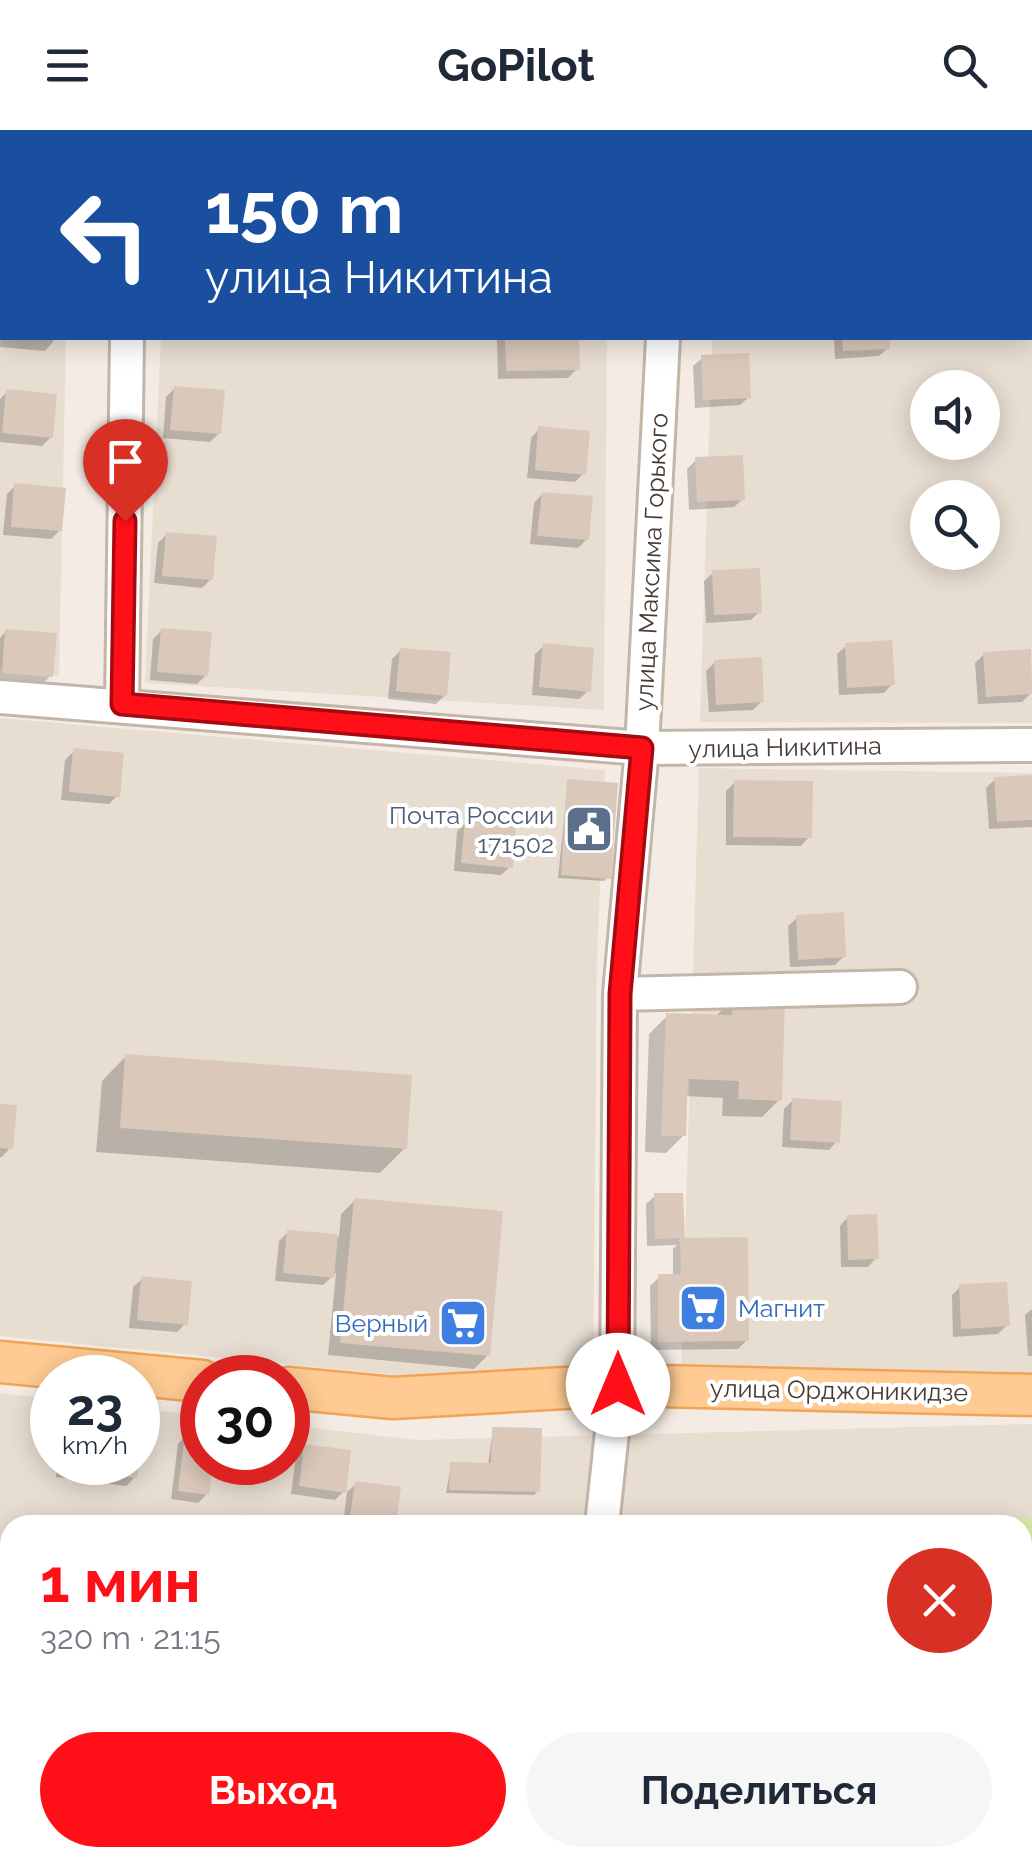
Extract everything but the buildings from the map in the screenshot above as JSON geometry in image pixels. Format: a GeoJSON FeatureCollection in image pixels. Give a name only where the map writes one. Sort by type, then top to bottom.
{"type":"FeatureCollection","features":[{"type":"Feature","properties":{"kind":"main road"},"geometry":{"type":"LineString","coordinates":[[0,1362],[180,1379]]}},
{"type":"Feature","properties":{"kind":"main road","name":"улица Орджоникидзе"},"geometry":{"type":"LineString","coordinates":[[310,1390],[393,1398],[618,1385],[1032,1394]]}},
{"type":"Feature","properties":{"kind":"street"},"geometry":{"type":"LineString","coordinates":[[122,704],[128,340]]}},
{"type":"Feature","properties":{"kind":"street","name":"улица Максима Горького"},"geometry":{"type":"LineString","coordinates":[[603,1515],[618,1385],[620,994],[642,748],[663,340]]}},
{"type":"Feature","properties":{"kind":"street","name":"улица Никитина"},"geometry":{"type":"LineString","coordinates":[[0,697],[642,748],[1032,745]]}},
{"type":"Feature","properties":{"kind":"street"},"geometry":{"type":"LineString","coordinates":[[620,994],[900,987]]}},
{"type":"Feature","properties":{"kind":"shaded area"},"geometry":{"type":"Polygon","coordinates":[[[0,340],[66,340],[59,676],[0,670],[0,340]]]}},
{"type":"Feature","properties":{"kind":"shaded area"},"geometry":{"type":"Polygon","coordinates":[[[161,340],[607,340],[604,710],[145,683],[161,340]]]}},
{"type":"Feature","properties":{"kind":"shaded area"},"geometry":{"type":"Polygon","coordinates":[[[712,340],[1032,340],[1032,723],[700,722],[712,340]]]}},
{"type":"Feature","properties":{"kind":"shaded area"},"geometry":{"type":"Polygon","coordinates":[[[0,718],[605,770],[597,955],[593,1379],[395,1375],[310,1367],[310,1355],[192,1355],[0,1336],[0,718]]]}},
{"type":"Feature","properties":{"kind":"shaded area"},"geometry":{"type":"Polygon","coordinates":[[[699,768],[1032,773],[1032,1373],[681,1380],[699,768]]]}},
{"type":"Feature","properties":{"kind":"shaded area"},"geometry":{"type":"Polygon","coordinates":[[[0,1393],[30,1396],[30,1485],[160,1485],[160,1411],[180,1413],[180,1485],[310,1485],[310,1428],[417,1440],[1032,1424],[1032,1515],[0,1515],[0,1393]]]}},
{"type":"Feature","properties":{"kind":"place","name":"Почта России 171502"},"geometry":{"type":"Point","coordinates":[589,829]}},
{"type":"Feature","properties":{"kind":"place","name":"Магнит"},"geometry":{"type":"Point","coordinates":[703,1308]}},
{"type":"Feature","properties":{"kind":"place","name":"Верный"},"geometry":{"type":"Point","coordinates":[463,1323]}},
{"type":"Feature","properties":{"kind":"route"},"geometry":{"type":"LineString","coordinates":[[125,521],[122,704],[642,748],[620,994],[618,1385]]}}]}
